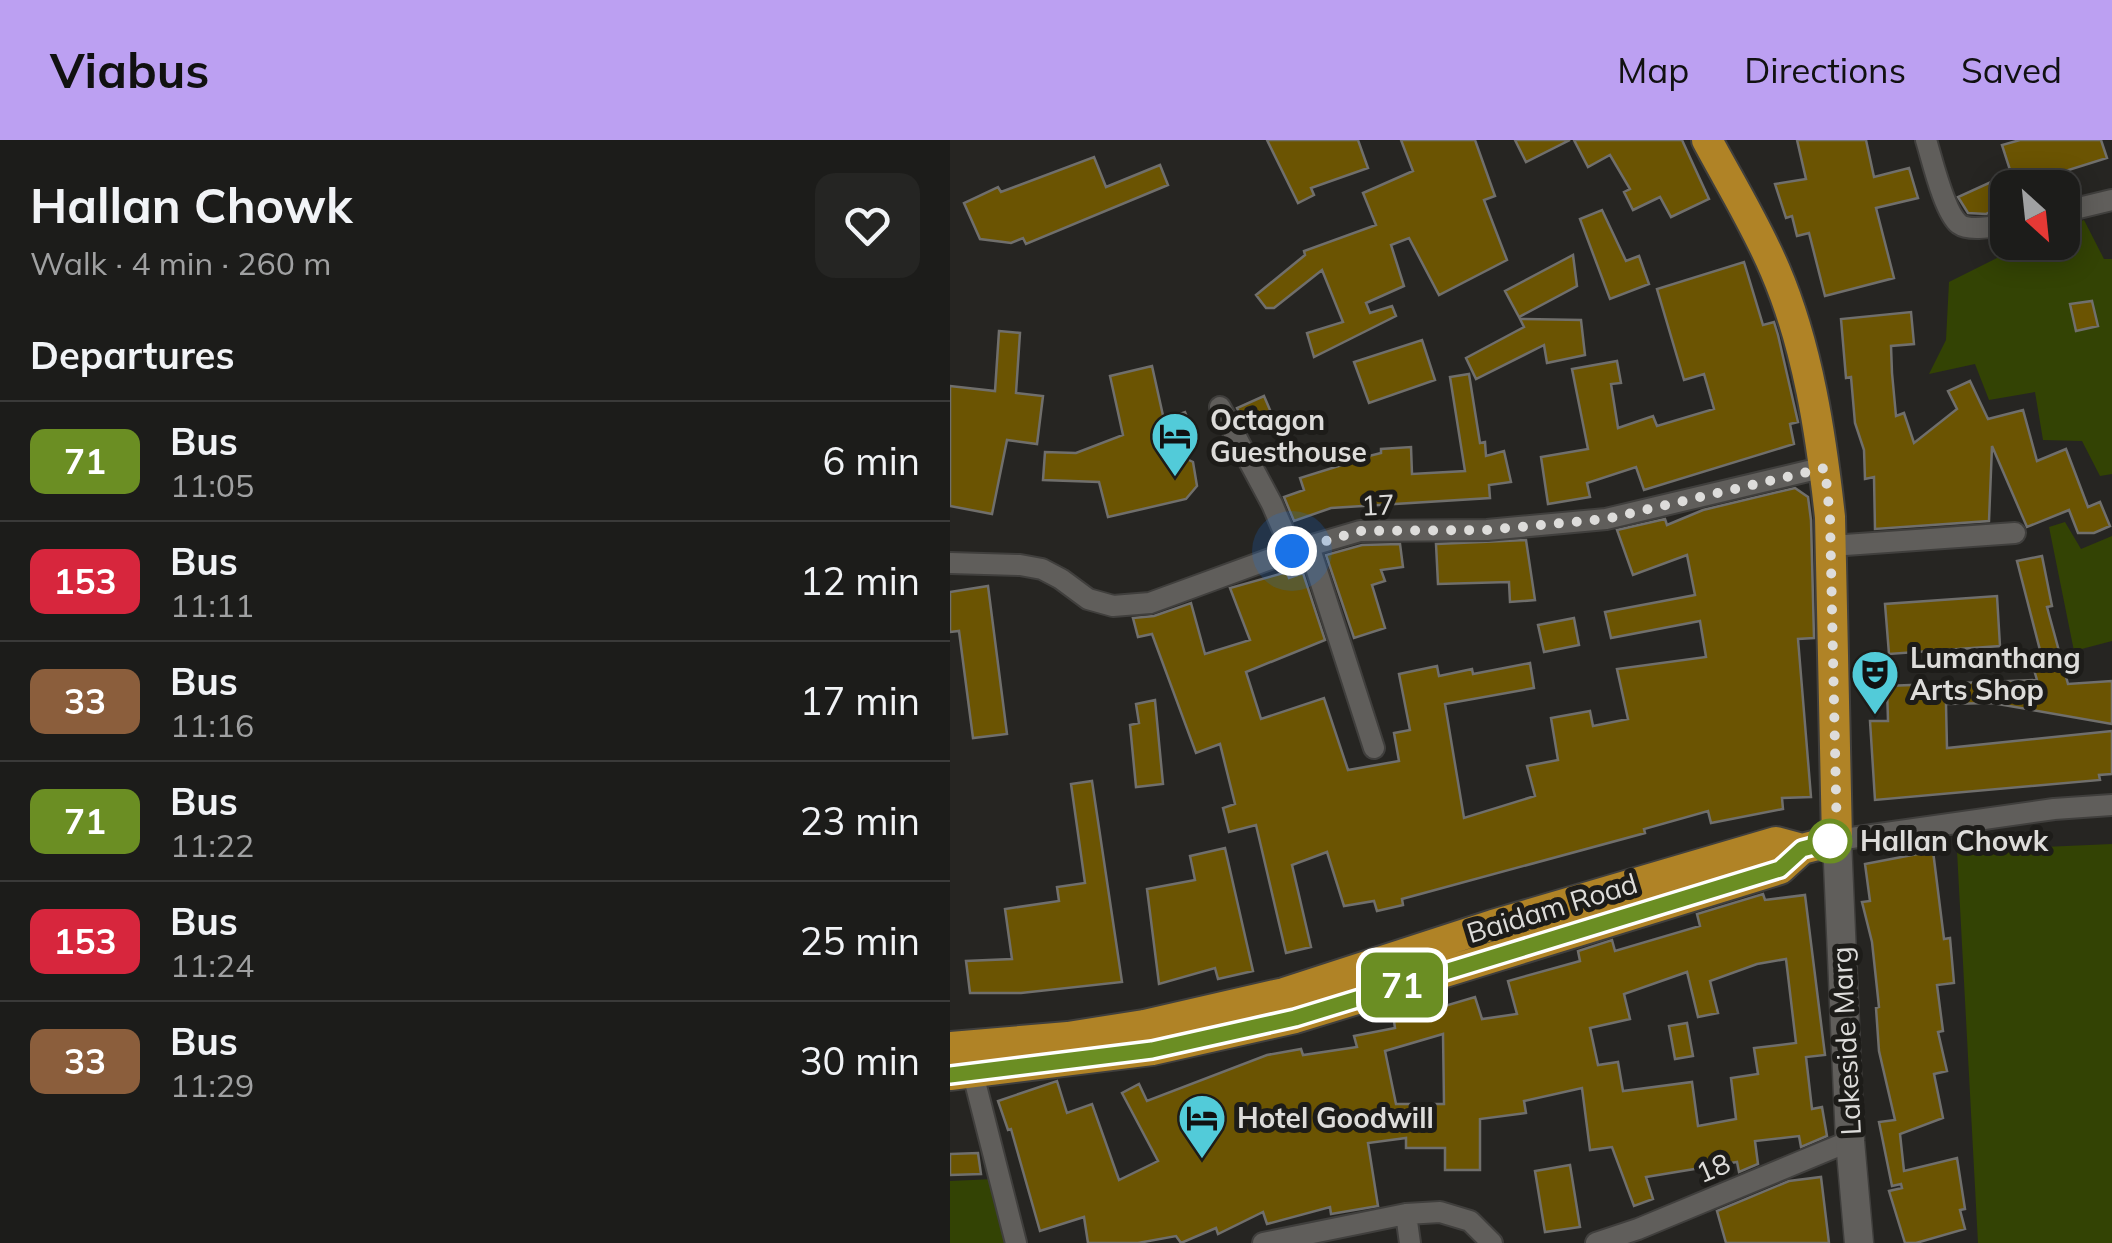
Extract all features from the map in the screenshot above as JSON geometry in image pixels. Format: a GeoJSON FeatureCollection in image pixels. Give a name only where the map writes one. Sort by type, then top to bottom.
{"type":"FeatureCollection","features":[{"type":"Feature","properties":{"kind":"main road"},"geometry":{"type":"LineString","coordinates":[[1707,140],[1775,269],[1799,344],[1825,468],[1831,546],[1837,840]]}},
{"type":"Feature","properties":{"kind":"main road","name":"Baidam Road"},"geometry":{"type":"LineString","coordinates":[[961,1075],[1152,1050],[1295,1018],[1780,869],[1802,849],[1837,840]]}},
{"type":"Feature","properties":{"kind":"main road","name":"Lakeside Marg"},"geometry":{"type":"LineString","coordinates":[[1837,840],[1850,1141],[1859,1243]]}},
{"type":"Feature","properties":{"kind":"main road","name":"Baidam Road"},"geometry":{"type":"LineString","coordinates":[[950,1047],[1068,1037],[1215,1010],[1284,993],[1493,925],[1776,842],[1802,849]]}},
{"type":"Feature","properties":{"kind":"street"},"geometry":{"type":"LineString","coordinates":[[1926,140],[1950,210],[1959,224],[1970,228],[1990,226]]}},
{"type":"Feature","properties":{"kind":"street"},"geometry":{"type":"LineString","coordinates":[[2080,208],[2112,200]]}},
{"type":"Feature","properties":{"kind":"street"},"geometry":{"type":"LineString","coordinates":[[1220,407],[1300,549],[1374,748]]}},
{"type":"Feature","properties":{"kind":"street","name":"17"},"geometry":{"type":"LineString","coordinates":[[950,564],[1020,565],[1061,579],[1088,599],[1113,606],[1150,603],[1360,531],[1487,530],[1606,519],[1825,468]]}},
{"type":"Feature","properties":{"kind":"street"},"geometry":{"type":"LineString","coordinates":[[1831,546],[2015,533]]}},
{"type":"Feature","properties":{"kind":"street"},"geometry":{"type":"LineString","coordinates":[[1837,840],[2054,809],[2112,805]]}},
{"type":"Feature","properties":{"kind":"street"},"geometry":{"type":"LineString","coordinates":[[961,1075],[1016,1243]]}},
{"type":"Feature","properties":{"kind":"street","name":"18"},"geometry":{"type":"LineString","coordinates":[[1596,1243],[1638,1236],[1850,1141]]}},
{"type":"Feature","properties":{"kind":"street"},"geometry":{"type":"LineString","coordinates":[[1262,1243],[1406,1214],[1440,1212],[1480,1228],[1492,1243]]}},
{"type":"Feature","properties":{"kind":"street"},"geometry":{"type":"LineString","coordinates":[[1406,1214],[1410,1243]]}},
{"type":"Feature","properties":{"kind":"green space"},"geometry":{"type":"Polygon","coordinates":[[[2084,220],[2104,259],[2112,259],[2112,474],[2100,476],[2082,441],[2043,440],[2035,392],[1989,400],[1975,364],[1929,374],[1946,340],[1949,282],[1993,260],[2080,260],[2080,222],[2084,220]]]}},
{"type":"Feature","properties":{"kind":"green space"},"geometry":{"type":"Polygon","coordinates":[[[2065,522],[2081,549],[2112,536],[2112,641],[2074,651],[2049,527],[2065,522]]]}},
{"type":"Feature","properties":{"kind":"green space"},"geometry":{"type":"Polygon","coordinates":[[[2112,844],[2112,1243],[1978,1243],[1957,851],[2112,844]]]}},
{"type":"Feature","properties":{"kind":"green space"},"geometry":{"type":"Polygon","coordinates":[[[994,1179],[1005,1243],[950,1243],[950,1181],[994,1179]]]}},
{"type":"Feature","properties":{"kind":"building"},"geometry":{"type":"Polygon","coordinates":[[[1267,140],[1358,140],[1368,168],[1311,188],[1314,195],[1298,203],[1267,140]]]}},
{"type":"Feature","properties":{"kind":"building"},"geometry":{"type":"Polygon","coordinates":[[[1401,140],[1475,140],[1495,196],[1484,200],[1507,260],[1439,295],[1409,238],[1391,245],[1404,286],[1366,303],[1370,313],[1392,306],[1396,316],[1314,357],[1307,333],[1343,322],[1322,270],[1274,308],[1266,308],[1256,295],[1305,255],[1304,251],[1376,225],[1363,193],[1413,171],[1401,140]]]}},
{"type":"Feature","properties":{"kind":"building"},"geometry":{"type":"Polygon","coordinates":[[[1515,140],[1570,140],[1526,162],[1515,140]]]}},
{"type":"Feature","properties":{"kind":"building"},"geometry":{"type":"Polygon","coordinates":[[[1574,140],[1682,140],[1709,199],[1671,217],[1660,197],[1633,210],[1624,192],[1630,189],[1610,155],[1588,167],[1574,140]]]}},
{"type":"Feature","properties":{"kind":"building"},"geometry":{"type":"Polygon","coordinates":[[[1797,140],[1866,140],[1874,177],[1909,168],[1918,198],[1876,208],[1894,278],[1825,296],[1809,233],[1797,236],[1792,216],[1786,218],[1775,184],[1806,179],[1797,140]]]}},
{"type":"Feature","properties":{"kind":"building"},"geometry":{"type":"Polygon","coordinates":[[[2020,140],[2101,140],[2107,158],[2068,170],[2010,170],[2002,145],[2020,140]]]}},
{"type":"Feature","properties":{"kind":"building"},"geometry":{"type":"Polygon","coordinates":[[[1094,157],[1106,187],[1160,165],[1168,185],[1026,244],[1023,238],[1011,243],[980,239],[964,203],[998,187],[1001,192],[1094,157]]]}},
{"type":"Feature","properties":{"kind":"building"},"geometry":{"type":"Polygon","coordinates":[[[1990,183],[1990,212],[1968,213],[1958,197],[1990,183]]]}},
{"type":"Feature","properties":{"kind":"building"},"geometry":{"type":"Polygon","coordinates":[[[1602,210],[1626,261],[1639,256],[1649,284],[1610,299],[1580,219],[1602,210]]]}},
{"type":"Feature","properties":{"kind":"building"},"geometry":{"type":"Polygon","coordinates":[[[1573,255],[1577,286],[1519,317],[1505,291],[1573,255]]]}},
{"type":"Feature","properties":{"kind":"building"},"geometry":{"type":"Polygon","coordinates":[[[1744,262],[1763,325],[1774,322],[1778,335],[1798,422],[1790,424],[1794,444],[1644,490],[1636,467],[1587,483],[1590,497],[1548,504],[1541,457],[1588,449],[1572,369],[1617,361],[1621,383],[1611,384],[1618,428],[1653,416],[1657,426],[1714,409],[1704,374],[1684,380],[1657,289],[1744,262]]]}},
{"type":"Feature","properties":{"kind":"building"},"geometry":{"type":"Polygon","coordinates":[[[2092,301],[2098,326],[2076,331],[2070,304],[2092,301]]]}},
{"type":"Feature","properties":{"kind":"building"},"geometry":{"type":"Polygon","coordinates":[[[1911,312],[1914,344],[1891,346],[1896,416],[1904,413],[1914,443],[1957,409],[1948,391],[1970,381],[1988,419],[2023,410],[2037,461],[2066,449],[2088,507],[2100,502],[2110,526],[2094,533],[2078,533],[2069,510],[2027,527],[1992,446],[1989,521],[1875,529],[1874,477],[1865,479],[1851,377],[1846,378],[1841,319],[1911,312]]]}},
{"type":"Feature","properties":{"kind":"building"},"geometry":{"type":"Polygon","coordinates":[[[1520,319],[1581,320],[1585,355],[1547,363],[1544,345],[1476,379],[1466,358],[1524,327],[1520,319]]]}},
{"type":"Feature","properties":{"kind":"building"},"geometry":{"type":"Polygon","coordinates":[[[999,331],[1020,333],[1016,393],[1043,396],[1037,444],[1007,440],[992,514],[950,506],[950,386],[995,391],[999,331]]]}},
{"type":"Feature","properties":{"kind":"building"},"geometry":{"type":"Polygon","coordinates":[[[1422,340],[1435,380],[1369,403],[1354,362],[1422,340]]]}},
{"type":"Feature","properties":{"kind":"building"},"geometry":{"type":"Polygon","coordinates":[[[1152,366],[1164,420],[1185,412],[1193,432],[1158,445],[1193,462],[1197,486],[1186,499],[1108,517],[1099,482],[1043,480],[1045,452],[1076,453],[1123,435],[1110,376],[1152,366]]]}},
{"type":"Feature","properties":{"kind":"building"},"geometry":{"type":"Polygon","coordinates":[[[1469,374],[1480,443],[1485,442],[1486,456],[1504,451],[1511,482],[1489,485],[1490,498],[1331,508],[1294,521],[1284,497],[1304,490],[1300,478],[1381,453],[1381,449],[1411,447],[1412,474],[1465,471],[1450,377],[1469,374]]]}},
{"type":"Feature","properties":{"kind":"building"},"geometry":{"type":"Polygon","coordinates":[[[1264,396],[1273,417],[1247,428],[1237,408],[1264,396]]]}},
{"type":"Feature","properties":{"kind":"building"},"geometry":{"type":"Polygon","coordinates":[[[1795,488],[1808,497],[1811,520],[1814,638],[1798,639],[1811,797],[1782,798],[1783,809],[1711,823],[1708,811],[1644,829],[1645,833],[1402,899],[1403,905],[1377,911],[1374,901],[1344,906],[1327,852],[1292,865],[1311,947],[1286,953],[1256,825],[1229,832],[1223,808],[1235,804],[1220,744],[1196,753],[1152,634],[1138,637],[1133,618],[1154,616],[1191,603],[1205,654],[1250,640],[1230,588],[1287,572],[1289,578],[1303,573],[1325,640],[1246,672],[1261,719],[1324,698],[1348,770],[1399,761],[1394,733],[1410,730],[1399,674],[1437,666],[1439,676],[1472,669],[1473,674],[1530,663],[1534,688],[1445,704],[1464,818],[1535,796],[1527,766],[1558,760],[1551,718],[1590,711],[1593,726],[1628,719],[1617,669],[1706,657],[1700,621],[1611,638],[1605,612],[1695,595],[1687,555],[1633,575],[1617,530],[1665,519],[1667,525],[1703,510],[1795,488]]]}},
{"type":"Feature","properties":{"kind":"building"},"geometry":{"type":"Polygon","coordinates":[[[1526,540],[1535,600],[1510,602],[1509,582],[1438,584],[1436,544],[1526,540]]]}},
{"type":"Feature","properties":{"kind":"building"},"geometry":{"type":"Polygon","coordinates":[[[1400,544],[1403,567],[1381,570],[1385,581],[1372,585],[1385,628],[1354,638],[1326,555],[1362,545],[1400,544]]]}},
{"type":"Feature","properties":{"kind":"building"},"geometry":{"type":"Polygon","coordinates":[[[2042,556],[2052,606],[2047,607],[2068,684],[2112,681],[2112,724],[1992,703],[1946,704],[1947,748],[2112,731],[2112,774],[2099,775],[2100,780],[1875,800],[1870,721],[1888,721],[1887,686],[2037,680],[2030,656],[2041,654],[2017,561],[2042,556]]]}},
{"type":"Feature","properties":{"kind":"building"},"geometry":{"type":"Polygon","coordinates":[[[988,586],[1007,734],[973,738],[959,631],[950,632],[950,592],[988,586]]]}},
{"type":"Feature","properties":{"kind":"building"},"geometry":{"type":"Polygon","coordinates":[[[1997,596],[2000,646],[1889,654],[1885,604],[1997,596]]]}},
{"type":"Feature","properties":{"kind":"building"},"geometry":{"type":"Polygon","coordinates":[[[1574,618],[1579,645],[1544,652],[1538,625],[1574,618]]]}},
{"type":"Feature","properties":{"kind":"building"},"geometry":{"type":"Polygon","coordinates":[[[1155,700],[1163,784],[1136,787],[1130,725],[1139,723],[1136,704],[1155,700]]]}},
{"type":"Feature","properties":{"kind":"building"},"geometry":{"type":"Polygon","coordinates":[[[1092,781],[1122,982],[1021,993],[970,993],[966,961],[1012,959],[1005,909],[1059,901],[1057,887],[1085,883],[1071,784],[1092,781]]]}},
{"type":"Feature","properties":{"kind":"building"},"geometry":{"type":"Polygon","coordinates":[[[1225,848],[1253,971],[1218,979],[1215,968],[1159,984],[1147,889],[1195,880],[1190,856],[1225,848]]]}},
{"type":"Feature","properties":{"kind":"building"},"geometry":{"type":"Polygon","coordinates":[[[1933,851],[1944,939],[1950,938],[1954,983],[1937,985],[1943,1031],[1938,1032],[1947,1071],[1934,1074],[1943,1118],[1900,1134],[1904,1171],[1957,1158],[1965,1229],[1905,1243],[1889,1191],[1902,1188],[1901,1184],[1892,1186],[1879,1122],[1895,1120],[1879,1051],[1872,942],[1862,902],[1870,901],[1865,864],[1933,851]]]}},
{"type":"Feature","properties":{"kind":"building"},"geometry":{"type":"Polygon","coordinates":[[[1763,894],[1765,900],[1805,895],[1825,1055],[1806,1057],[1812,1109],[1822,1107],[1827,1136],[1801,1147],[1799,1136],[1755,1141],[1758,1164],[1739,1172],[1737,1162],[1646,1177],[1653,1199],[1634,1206],[1612,1147],[1590,1150],[1582,1088],[1524,1101],[1526,1113],[1480,1119],[1480,1170],[1445,1170],[1445,1148],[1406,1148],[1406,1138],[1368,1143],[1378,1206],[1331,1214],[1330,1207],[1267,1224],[1263,1212],[1218,1234],[1216,1228],[1181,1243],[1176,1236],[1138,1243],[1088,1243],[1084,1217],[1040,1231],[1011,1129],[1008,1130],[998,1101],[1057,1081],[1067,1113],[1092,1104],[1119,1180],[1158,1161],[1122,1093],[1139,1084],[1147,1101],[1267,1055],[1301,1049],[1303,1055],[1357,1047],[1354,1036],[1395,1028],[1394,1021],[1475,997],[1482,1019],[1517,1014],[1508,981],[1580,961],[1578,951],[1612,940],[1615,951],[1700,926],[1697,914],[1763,894]],[[1786,959],[1757,964],[1710,981],[1718,1013],[1698,1017],[1687,972],[1624,994],[1630,1019],[1590,1028],[1598,1065],[1618,1062],[1623,1091],[1692,1082],[1698,1126],[1736,1119],[1731,1078],[1758,1074],[1754,1048],[1796,1043],[1786,959]],[[1443,1034],[1385,1051],[1396,1104],[1444,1104],[1443,1034]]]}},
{"type":"Feature","properties":{"kind":"building"},"geometry":{"type":"Polygon","coordinates":[[[1687,1023],[1693,1056],[1675,1059],[1669,1026],[1687,1023]]]}},
{"type":"Feature","properties":{"kind":"building"},"geometry":{"type":"Polygon","coordinates":[[[978,1153],[981,1174],[950,1175],[950,1154],[978,1153]]]}},
{"type":"Feature","properties":{"kind":"building"},"geometry":{"type":"Polygon","coordinates":[[[1570,1165],[1580,1227],[1545,1232],[1535,1171],[1570,1165]]]}},
{"type":"Feature","properties":{"kind":"building"},"geometry":{"type":"Polygon","coordinates":[[[1821,1177],[1829,1243],[1726,1243],[1717,1211],[1789,1181],[1821,1177]]]}},
{"type":"Feature","properties":{"kind":"bus line","name":"71"},"geometry":{"type":"LineString","coordinates":[[950,1075],[1152,1050],[1295,1018],[1780,869],[1802,849],[1837,840]]}},
{"type":"Feature","properties":{"kind":"place","name":"Octagon Guesthouse"},"geometry":{"type":"Point","coordinates":[1175,478]}},
{"type":"Feature","properties":{"kind":"place","name":"Lumanthang Arts Shop"},"geometry":{"type":"Point","coordinates":[1875,716]}},
{"type":"Feature","properties":{"kind":"place","name":"Hallan Chowk"},"geometry":{"type":"Point","coordinates":[1830,841]}},
{"type":"Feature","properties":{"kind":"place","name":"Hotel Goodwill"},"geometry":{"type":"Point","coordinates":[1202,1160]}},
{"type":"Feature","properties":{"kind":"route"},"geometry":{"type":"LineString","coordinates":[[1292,551],[1360,531],[1487,530],[1606,519],[1825,468],[1830,518],[1837,840],[1830,841]]}}]}
